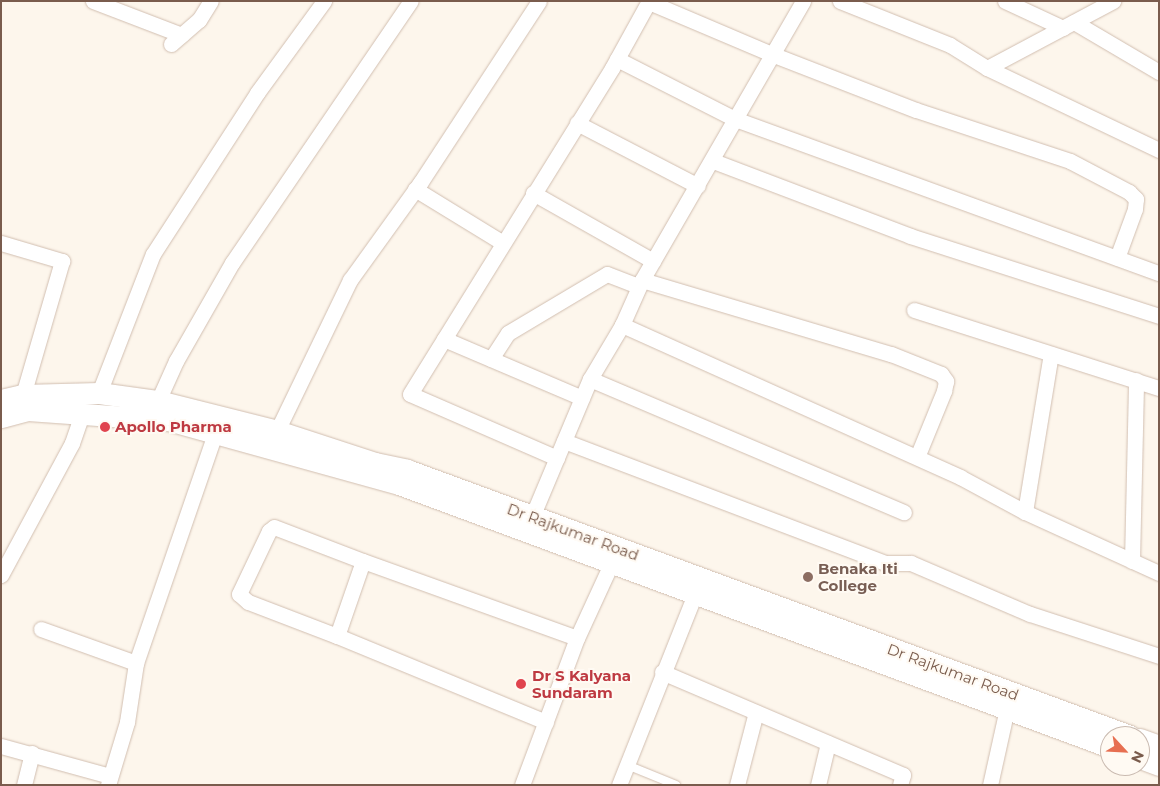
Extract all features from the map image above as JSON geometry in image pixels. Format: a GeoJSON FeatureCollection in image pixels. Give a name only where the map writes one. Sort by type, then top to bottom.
{"type":"FeatureCollection","features":[{"type":"Feature","properties":{"kind":"main road","name":"Dr Rajkumar Road"},"geometry":{"type":"LineString","coordinates":[[1,400],[23,394],[99,393],[158,401],[277,431],[375,463],[407,470],[611,564],[698,587]]}},
{"type":"Feature","properties":{"kind":"main road","name":"Dr Rajkumar Road"},"geometry":{"type":"LineString","coordinates":[[1,417],[28,410],[168,420],[399,484],[529,525],[698,587],[1009,702],[1100,743]]}},
{"type":"Feature","properties":{"kind":"main road","name":"Dr Rajkumar Road"},"geometry":{"type":"LineString","coordinates":[[1009,702],[1100,728]]}},
{"type":"Feature","properties":{"kind":"street"},"geometry":{"type":"LineString","coordinates":[[94,1],[176,40],[199,20],[211,1]]}},
{"type":"Feature","properties":{"kind":"street"},"geometry":{"type":"LineString","coordinates":[[99,393],[153,254],[258,93],[324,1]]}},
{"type":"Feature","properties":{"kind":"street"},"geometry":{"type":"LineString","coordinates":[[158,401],[176,361],[232,263],[411,1]]}},
{"type":"Feature","properties":{"kind":"street"},"geometry":{"type":"LineString","coordinates":[[277,431],[350,280],[415,189],[538,1]]}},
{"type":"Feature","properties":{"kind":"street"},"geometry":{"type":"LineString","coordinates":[[529,525],[590,379],[622,325],[641,283],[774,55],[802,1]]}},
{"type":"Feature","properties":{"kind":"street"},"geometry":{"type":"LineString","coordinates":[[840,1],[950,45],[987,68],[1159,150]]}},
{"type":"Feature","properties":{"kind":"street"},"geometry":{"type":"LineString","coordinates":[[1005,1],[1069,25],[1159,72]]}},
{"type":"Feature","properties":{"kind":"street"},"geometry":{"type":"LineString","coordinates":[[987,68],[1113,1]]}},
{"type":"Feature","properties":{"kind":"street"},"geometry":{"type":"LineString","coordinates":[[557,458],[410,394],[617,59],[649,2],[774,55],[916,110],[1070,161],[1129,192],[1136,199],[1135,209],[1116,258]]}},
{"type":"Feature","properties":{"kind":"street"},"geometry":{"type":"LineString","coordinates":[[617,59],[735,119],[1159,274]]}},
{"type":"Feature","properties":{"kind":"street"},"geometry":{"type":"LineString","coordinates":[[577,123],[698,186]]}},
{"type":"Feature","properties":{"kind":"street"},"geometry":{"type":"LineString","coordinates":[[712,162],[910,236],[1159,316]]}},
{"type":"Feature","properties":{"kind":"street"},"geometry":{"type":"LineString","coordinates":[[415,189],[503,242]]}},
{"type":"Feature","properties":{"kind":"street"},"geometry":{"type":"LineString","coordinates":[[533,193],[654,261]]}},
{"type":"Feature","properties":{"kind":"street"},"geometry":{"type":"LineString","coordinates":[[2,244],[62,261],[23,394]]}},
{"type":"Feature","properties":{"kind":"street"},"geometry":{"type":"LineString","coordinates":[[491,359],[508,333],[607,274],[891,354],[941,374],[946,382],[944,391],[917,457]]}},
{"type":"Feature","properties":{"kind":"street"},"geometry":{"type":"LineString","coordinates":[[914,310],[1159,388]]}},
{"type":"Feature","properties":{"kind":"street"},"geometry":{"type":"LineString","coordinates":[[622,325],[917,457],[1025,512],[1159,574]]}},
{"type":"Feature","properties":{"kind":"street"},"geometry":{"type":"LineString","coordinates":[[444,338],[582,398]]}},
{"type":"Feature","properties":{"kind":"street"},"geometry":{"type":"LineString","coordinates":[[1025,512],[1050,354]]}},
{"type":"Feature","properties":{"kind":"street"},"geometry":{"type":"LineString","coordinates":[[590,379],[904,512]]}},
{"type":"Feature","properties":{"kind":"street"},"geometry":{"type":"LineString","coordinates":[[1132,561],[1136,380]]}},
{"type":"Feature","properties":{"kind":"street"},"geometry":{"type":"LineString","coordinates":[[1,575],[72,444],[82,414]]}},
{"type":"Feature","properties":{"kind":"street"},"geometry":{"type":"LineString","coordinates":[[1,746],[32,753],[109,780],[127,722],[136,663],[215,434]]}},
{"type":"Feature","properties":{"kind":"street"},"geometry":{"type":"LineString","coordinates":[[564,441],[885,563],[911,563],[1030,614],[1159,656]]}},
{"type":"Feature","properties":{"kind":"street"},"geometry":{"type":"LineString","coordinates":[[546,722],[337,636],[248,602],[239,594],[269,531],[274,527],[577,638]]}},
{"type":"Feature","properties":{"kind":"street"},"geometry":{"type":"LineString","coordinates":[[337,636],[363,560]]}},
{"type":"Feature","properties":{"kind":"street"},"geometry":{"type":"LineString","coordinates":[[522,785],[577,638],[611,564]]}},
{"type":"Feature","properties":{"kind":"street"},"geometry":{"type":"LineString","coordinates":[[619,785],[662,672],[698,587]]}},
{"type":"Feature","properties":{"kind":"street"},"geometry":{"type":"LineString","coordinates":[[42,629],[136,663]]}},
{"type":"Feature","properties":{"kind":"street"},"geometry":{"type":"LineString","coordinates":[[662,672],[902,774],[900,785]]}},
{"type":"Feature","properties":{"kind":"street"},"geometry":{"type":"LineString","coordinates":[[990,785],[1009,702]]}},
{"type":"Feature","properties":{"kind":"street"},"geometry":{"type":"LineString","coordinates":[[737,785],[756,712]]}},
{"type":"Feature","properties":{"kind":"street"},"geometry":{"type":"LineString","coordinates":[[818,785],[828,743]]}},
{"type":"Feature","properties":{"kind":"street"},"geometry":{"type":"LineString","coordinates":[[24,785],[32,753]]}},
{"type":"Feature","properties":{"kind":"lane"},"geometry":{"type":"LineString","coordinates":[[627,765],[676,785]]}},
{"type":"Feature","properties":{"kind":"place","name":"Apollo Pharma"},"geometry":{"type":"Point","coordinates":[105,427]}},
{"type":"Feature","properties":{"kind":"place","name":"Benaka Iti College"},"geometry":{"type":"Point","coordinates":[808,577]}},
{"type":"Feature","properties":{"kind":"place","name":"Dr S Kalyana Sundaram"},"geometry":{"type":"Point","coordinates":[521,684]}}]}
